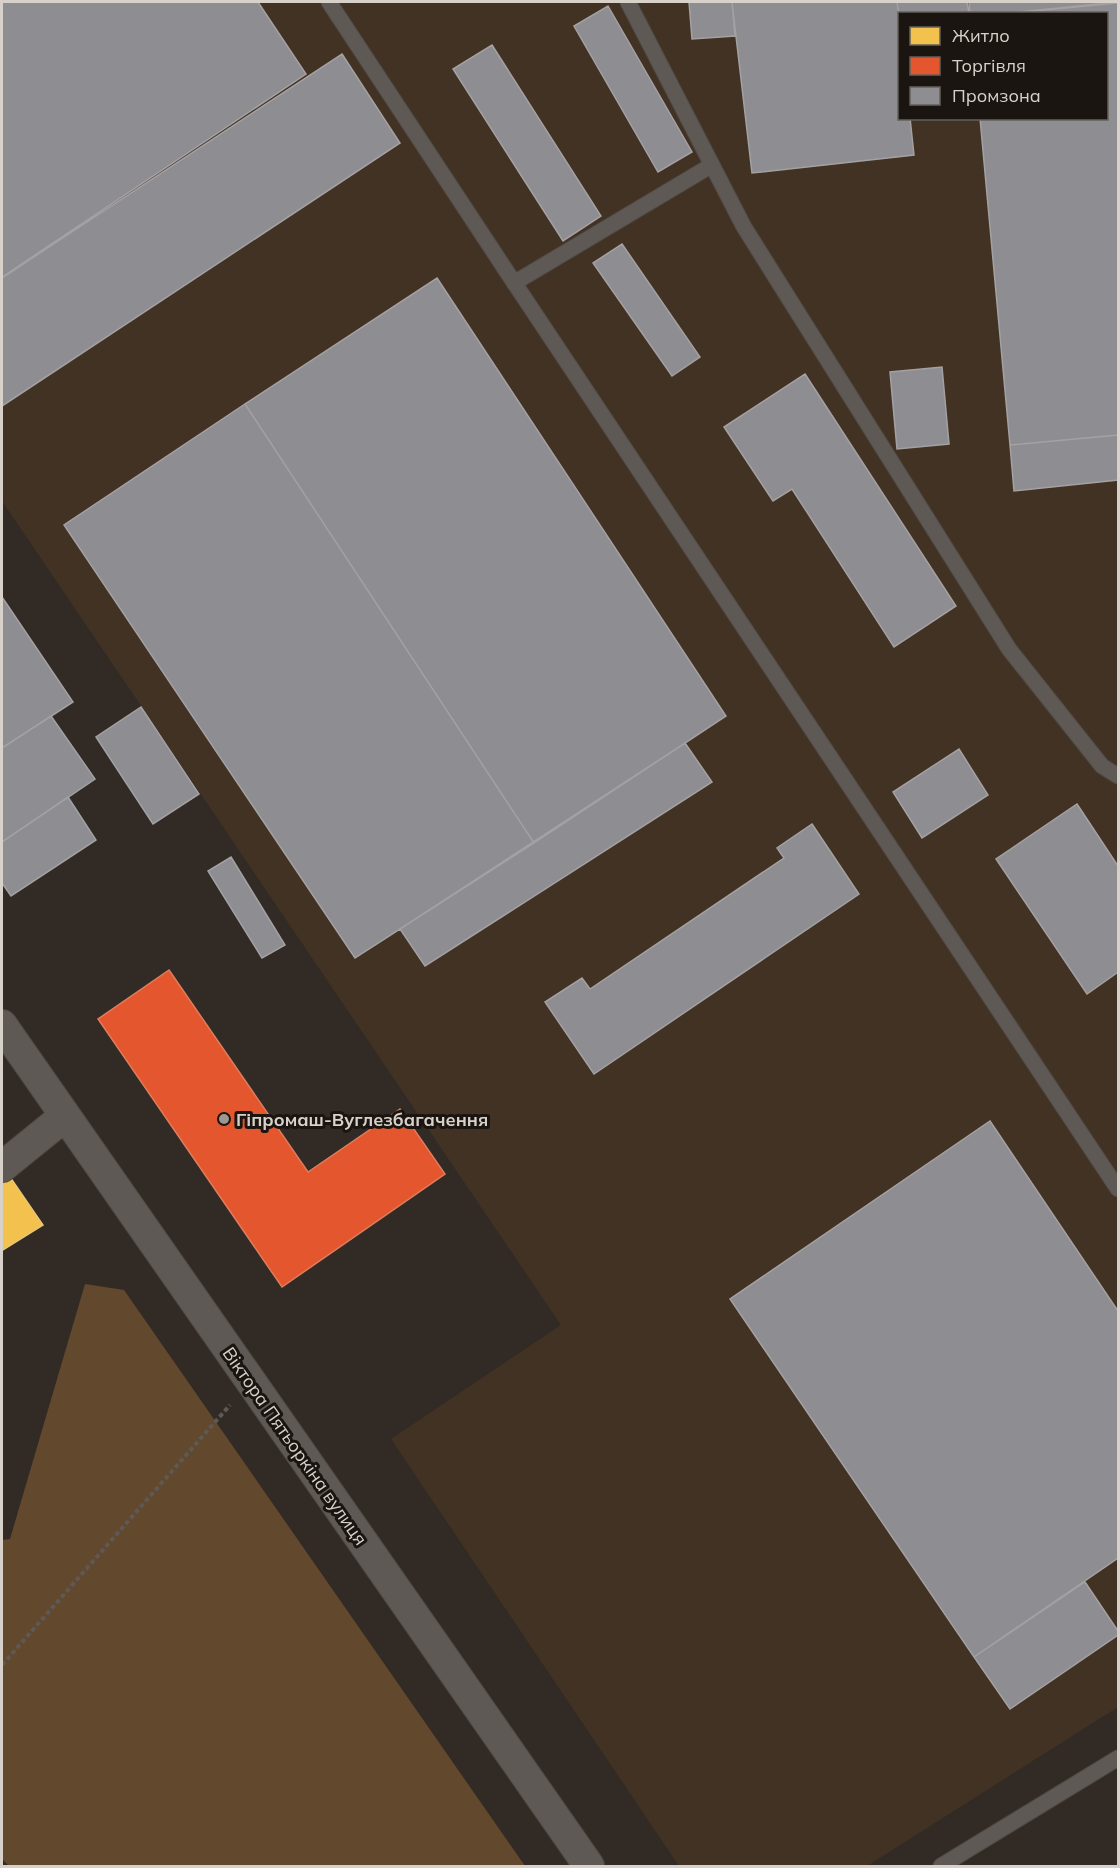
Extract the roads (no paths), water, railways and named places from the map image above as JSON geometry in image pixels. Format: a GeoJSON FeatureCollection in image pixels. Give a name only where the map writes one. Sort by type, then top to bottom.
{"type":"FeatureCollection","features":[{"type":"Feature","properties":{"kind":"street","name":"Віктора Пятьоркіна вулиця"},"geometry":{"type":"LineString","coordinates":[[2,1025],[589,1866]]}},
{"type":"Feature","properties":{"kind":"street"},"geometry":{"type":"LineString","coordinates":[[2,1167],[65,1116]]}},
{"type":"Feature","properties":{"kind":"lane"},"geometry":{"type":"LineString","coordinates":[[329,2],[1119,1189]]}},
{"type":"Feature","properties":{"kind":"lane"},"geometry":{"type":"LineString","coordinates":[[628,2],[744,227],[1009,649],[1102,766],[1119,776]]}},
{"type":"Feature","properties":{"kind":"lane"},"geometry":{"type":"LineString","coordinates":[[514,283],[712,165]]}},
{"type":"Feature","properties":{"kind":"lane"},"geometry":{"type":"LineString","coordinates":[[941,1866],[1119,1758]]}},
{"type":"Feature","properties":{"kind":"place","name":"Гіпромаш-Вуглезбагачення"},"geometry":{"type":"Point","coordinates":[224,1119]}}]}
